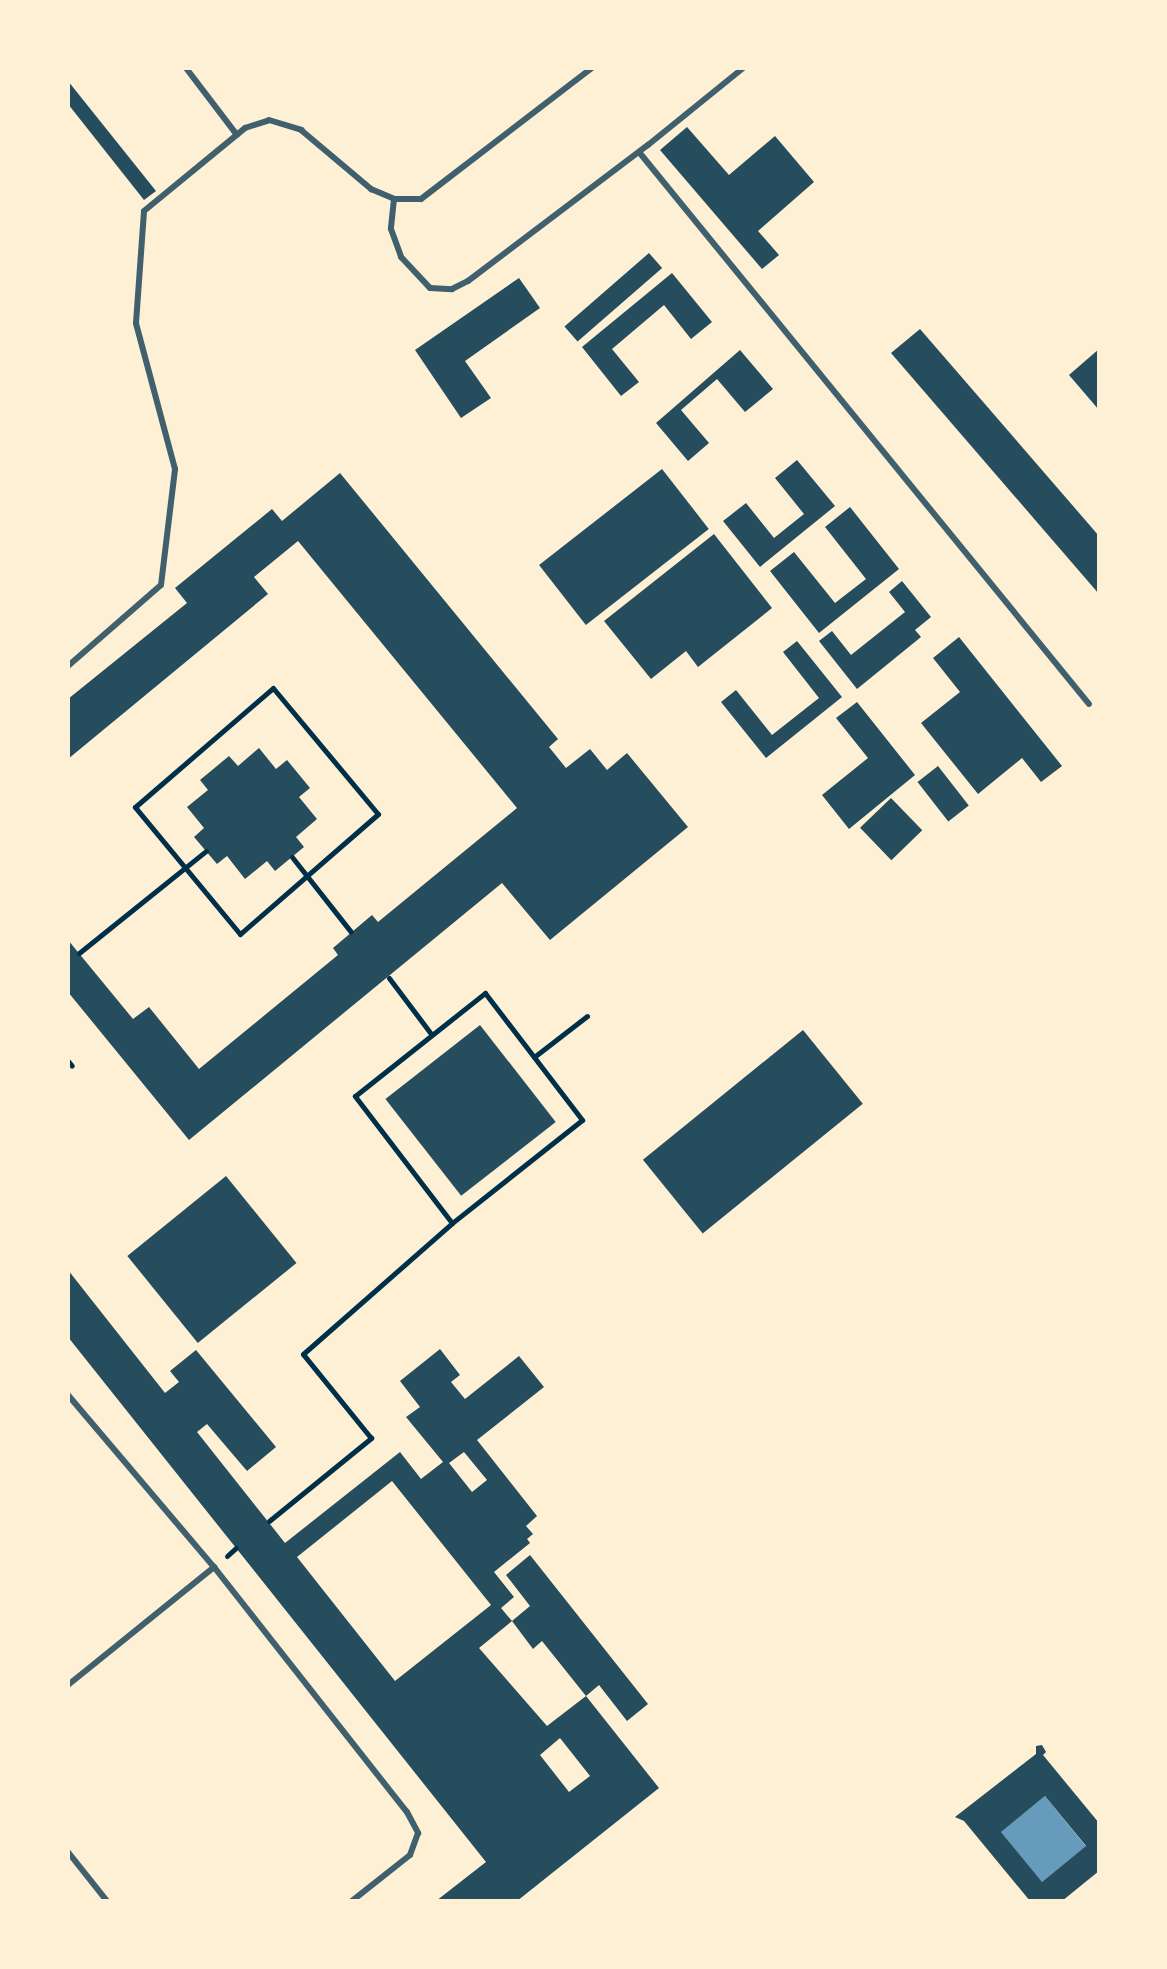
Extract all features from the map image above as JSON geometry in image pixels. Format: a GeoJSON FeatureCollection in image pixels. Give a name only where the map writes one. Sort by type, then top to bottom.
{"type":"FeatureCollection","features":[{"type":"Feature","properties":{"kind":"lane"},"geometry":{"type":"LineString","coordinates":[[186,68],[237,135]]}},
{"type":"Feature","properties":{"kind":"lane"},"geometry":{"type":"LineString","coordinates":[[68,666],[161,585],[175,469],[136,323],[144,211],[245,128],[269,120],[301,130],[371,189],[394,199],[421,199],[592,68]]}},
{"type":"Feature","properties":{"kind":"lane"},"geometry":{"type":"LineString","coordinates":[[394,199],[391,229],[401,257],[430,288],[452,289],[468,281],[639,152],[743,68]]}},
{"type":"Feature","properties":{"kind":"lane"},"geometry":{"type":"LineString","coordinates":[[639,152],[1089,704]]}},
{"type":"Feature","properties":{"kind":"lane"},"geometry":{"type":"LineString","coordinates":[[68,1395],[214,1567],[407,1812],[418,1833],[410,1855],[352,1901]]}},
{"type":"Feature","properties":{"kind":"lane"},"geometry":{"type":"LineString","coordinates":[[68,1685],[214,1567]]}},
{"type":"Feature","properties":{"kind":"lane"},"geometry":{"type":"LineString","coordinates":[[68,1852],[107,1901]]}},
{"type":"Feature","properties":{"kind":"path"},"geometry":{"type":"LineString","coordinates":[[273,688],[378,814],[308,875],[240,934],[135,807],[273,688]]}},
{"type":"Feature","properties":{"kind":"path"},"geometry":{"type":"LineString","coordinates":[[79,953],[206,851]]}},
{"type":"Feature","properties":{"kind":"path"},"geometry":{"type":"LineString","coordinates":[[292,857],[351,932]]}},
{"type":"Feature","properties":{"kind":"path"},"geometry":{"type":"LineString","coordinates":[[389,978],[432,1036]]}},
{"type":"Feature","properties":{"kind":"path"},"geometry":{"type":"LineString","coordinates":[[269,1521],[371,1438],[303,1354],[452,1223],[582,1120],[485,993],[355,1096],[452,1223]]}},
{"type":"Feature","properties":{"kind":"path"},"geometry":{"type":"LineString","coordinates":[[534,1057],[587,1016]]}},
{"type":"Feature","properties":{"kind":"water"},"geometry":{"type":"Polygon","coordinates":[[[1045,1796],[1086,1847],[1042,1882],[1001,1832],[1045,1796]]]}},
{"type":"Feature","properties":{"kind":"building"},"geometry":{"type":"Polygon","coordinates":[[[68,81],[156,191],[144,200],[68,104],[68,81]]]}},
{"type":"Feature","properties":{"kind":"building"},"geometry":{"type":"Polygon","coordinates":[[[687,127],[729,175],[775,136],[814,182],[758,231],[779,255],[762,269],[660,150],[687,127]]]}},
{"type":"Feature","properties":{"kind":"building"},"geometry":{"type":"Polygon","coordinates":[[[649,253],[662,268],[578,342],[564,326],[649,253]]]}},
{"type":"Feature","properties":{"kind":"building"},"geometry":{"type":"Polygon","coordinates":[[[672,273],[712,322],[691,339],[664,305],[612,349],[639,382],[621,396],[582,347],[672,273]]]}},
{"type":"Feature","properties":{"kind":"building"},"geometry":{"type":"Polygon","coordinates":[[[519,278],[540,308],[465,361],[491,398],[461,418],[415,350],[519,278]]]}},
{"type":"Feature","properties":{"kind":"building"},"geometry":{"type":"Polygon","coordinates":[[[920,329],[1099,536],[1099,594],[891,353],[920,329]]]}},
{"type":"Feature","properties":{"kind":"building"},"geometry":{"type":"Polygon","coordinates":[[[1099,349],[1099,410],[1069,375],[1099,349]]]}},
{"type":"Feature","properties":{"kind":"building"},"geometry":{"type":"Polygon","coordinates":[[[740,350],[773,389],[745,412],[717,379],[681,410],[709,443],[688,461],[656,423],[740,350]]]}},
{"type":"Feature","properties":{"kind":"building"},"geometry":{"type":"Polygon","coordinates":[[[797,460],[835,506],[760,567],[723,521],[746,503],[774,538],[804,514],[775,478],[797,460]]]}},
{"type":"Feature","properties":{"kind":"building"},"geometry":{"type":"Polygon","coordinates":[[[662,469],[709,529],[586,625],[539,565],[662,469]]]}},
{"type":"Feature","properties":{"kind":"building"},"geometry":{"type":"Polygon","coordinates":[[[340,473],[558,739],[549,747],[566,768],[590,749],[607,770],[627,753],[688,827],[550,940],[502,883],[189,1140],[68,992],[68,940],[133,1019],[149,1007],[199,1069],[338,955],[333,948],[372,915],[378,922],[517,808],[298,541],[254,577],[268,594],[68,759],[68,699],[187,603],[175,588],[272,509],[282,521],[340,473]]]}},
{"type":"Feature","properties":{"kind":"building"},"geometry":{"type":"Polygon","coordinates":[[[850,507],[899,569],[819,633],[770,571],[794,552],[835,603],[866,579],[825,527],[850,507]]]}},
{"type":"Feature","properties":{"kind":"building"},"geometry":{"type":"Polygon","coordinates":[[[714,534],[772,608],[698,667],[686,651],[651,679],[604,621],[714,534]]]}},
{"type":"Feature","properties":{"kind":"building"},"geometry":{"type":"Polygon","coordinates":[[[902,581],[931,617],[915,630],[921,637],[857,689],[819,641],[832,631],[851,655],[905,612],[889,592],[902,581]]]}},
{"type":"Feature","properties":{"kind":"building"},"geometry":{"type":"Polygon","coordinates":[[[959,637],[1062,766],[1041,782],[1022,758],[978,794],[921,723],[960,692],[933,658],[959,637]]]}},
{"type":"Feature","properties":{"kind":"building"},"geometry":{"type":"Polygon","coordinates":[[[797,641],[842,697],[766,758],[721,702],[736,690],[772,735],[819,698],[783,652],[797,641]]]}},
{"type":"Feature","properties":{"kind":"building"},"geometry":{"type":"Polygon","coordinates":[[[857,702],[915,775],[849,829],[822,795],[868,758],[836,718],[857,702]]]}},
{"type":"Feature","properties":{"kind":"building"},"geometry":{"type":"Polygon","coordinates":[[[259,748],[276,769],[287,760],[310,788],[299,797],[317,819],[296,837],[304,847],[275,871],[267,861],[245,879],[227,856],[217,864],[194,837],[204,828],[187,807],[208,790],[200,780],[229,756],[238,766],[259,748]]]}},
{"type":"Feature","properties":{"kind":"building"},"geometry":{"type":"Polygon","coordinates":[[[938,766],[969,805],[948,821],[918,782],[938,766]]]}},
{"type":"Feature","properties":{"kind":"building"},"geometry":{"type":"Polygon","coordinates":[[[891,798],[922,830],[891,860],[860,828],[891,798]]]}},
{"type":"Feature","properties":{"kind":"building"},"geometry":{"type":"Polygon","coordinates":[[[480,1025],[556,1122],[461,1196],[385,1099],[480,1025]]]}},
{"type":"Feature","properties":{"kind":"building"},"geometry":{"type":"Polygon","coordinates":[[[803,1030],[863,1104],[703,1233],[643,1160],[803,1030]]]}},
{"type":"Feature","properties":{"kind":"building"},"geometry":{"type":"Polygon","coordinates":[[[226,1176],[296,1263],[198,1343],[127,1256],[226,1176]]]}},
{"type":"Feature","properties":{"kind":"building"},"geometry":{"type":"Polygon","coordinates":[[[68,1270],[165,1393],[179,1382],[170,1371],[196,1350],[276,1447],[247,1471],[207,1424],[197,1432],[285,1543],[400,1452],[421,1479],[443,1462],[406,1417],[420,1407],[400,1381],[440,1349],[460,1375],[451,1382],[465,1399],[519,1356],[544,1387],[477,1440],[537,1516],[526,1526],[533,1534],[527,1539],[530,1543],[494,1572],[514,1597],[501,1608],[512,1621],[479,1648],[547,1726],[586,1696],[659,1788],[517,1901],[436,1901],[486,1862],[68,1337],[68,1270]],[[464,1452],[449,1463],[472,1492],[487,1480],[464,1452]],[[392,1481],[297,1557],[395,1681],[491,1605],[392,1481]],[[560,1738],[540,1755],[569,1792],[590,1776],[560,1738]]]}},
{"type":"Feature","properties":{"kind":"building"},"geometry":{"type":"Polygon","coordinates":[[[530,1555],[648,1704],[627,1721],[599,1685],[586,1696],[542,1641],[533,1649],[512,1621],[530,1606],[506,1575],[530,1555]]]}},
{"type":"Feature","properties":{"kind":"building"},"geometry":{"type":"Polygon","coordinates":[[[1042,1745],[1046,1752],[1043,1755],[1099,1823],[1099,1871],[1062,1901],[1030,1901],[964,1821],[955,1817],[1036,1754],[1036,1746],[1042,1745]],[[1045,1796],[1001,1832],[1042,1882],[1086,1846],[1045,1796]]]}}]}
